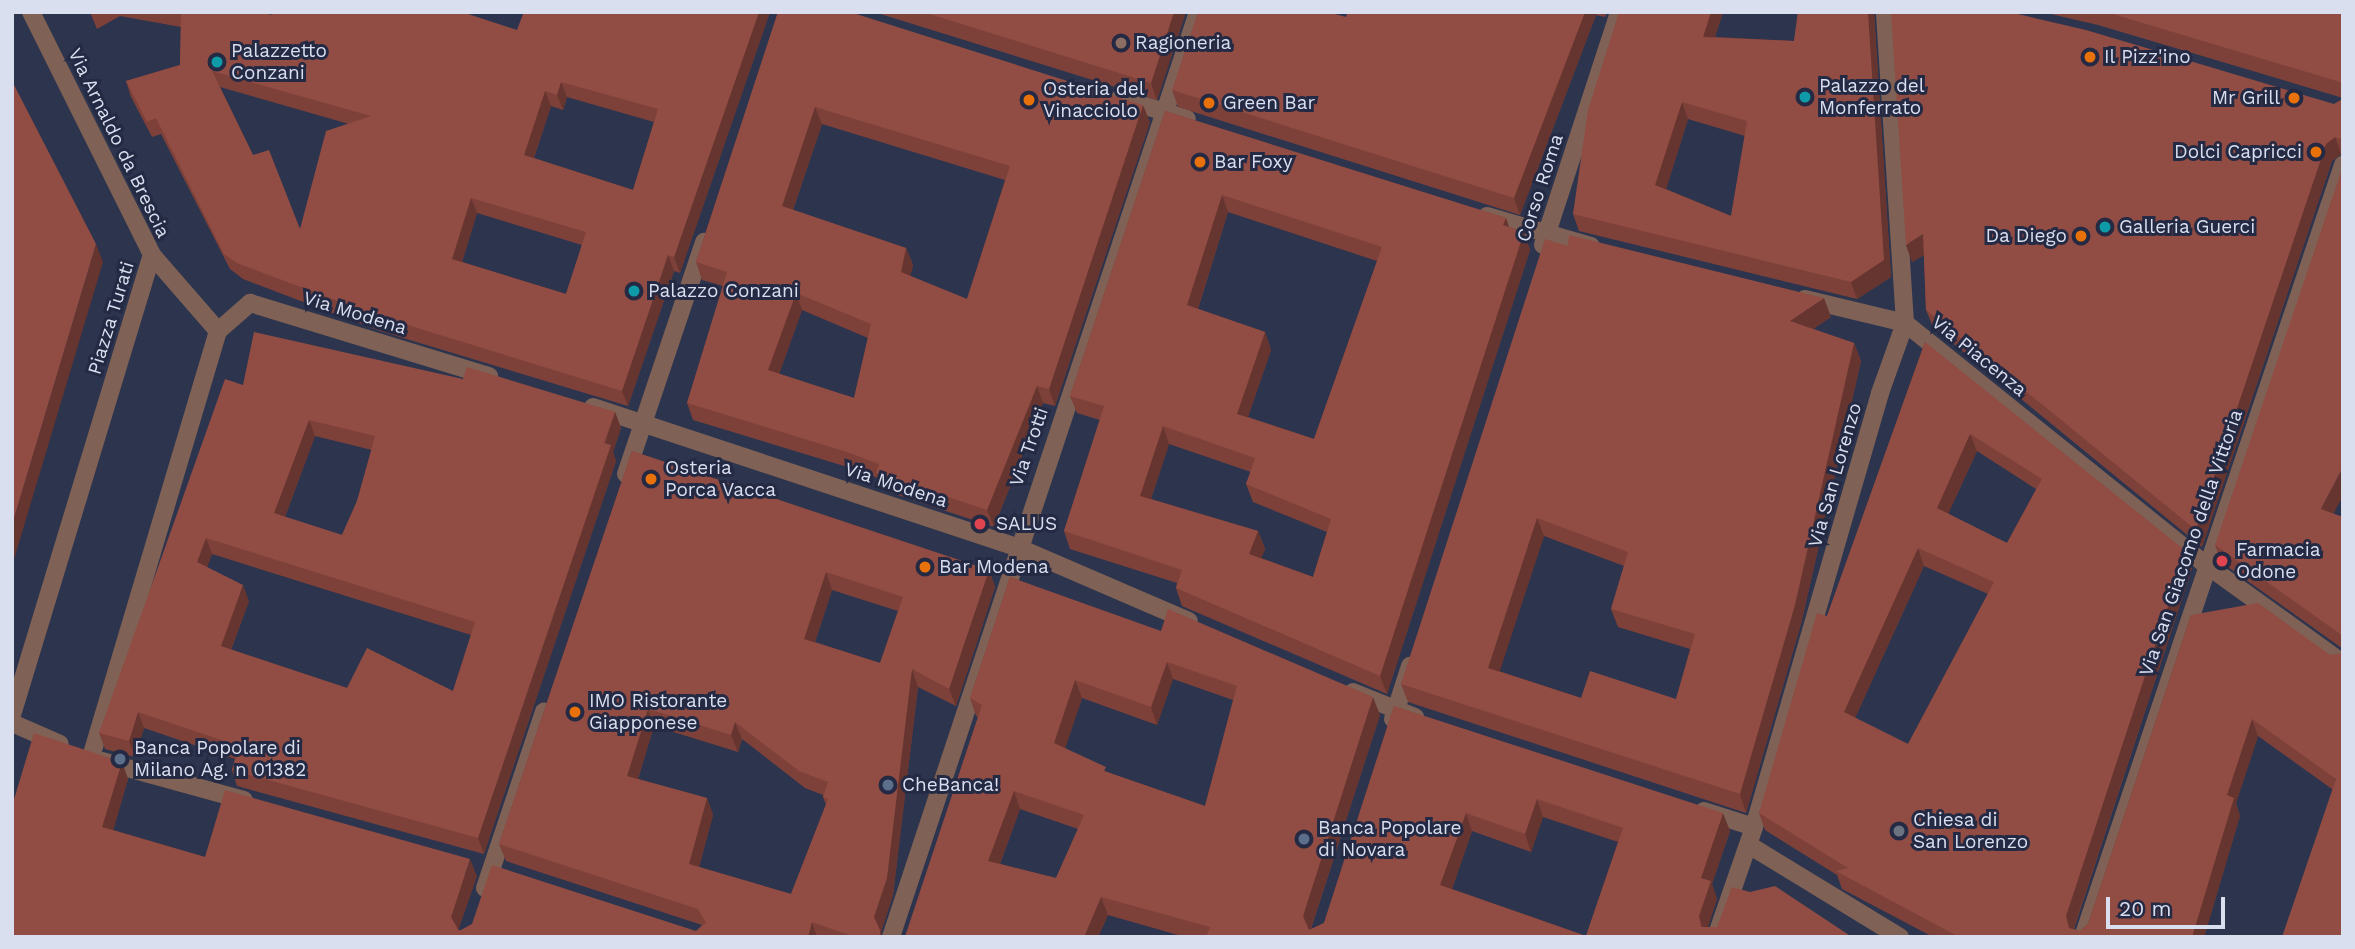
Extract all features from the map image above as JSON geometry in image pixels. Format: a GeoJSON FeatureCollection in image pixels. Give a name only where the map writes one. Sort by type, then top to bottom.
{"type":"FeatureCollection","features":[{"type":"Feature","properties":{"kind":"street","name":"Via Arnaldo da Brescia"},"geometry":{"type":"LineString","coordinates":[[31,12],[152,255]]}},
{"type":"Feature","properties":{"kind":"street","name":"Via Trotti"},"geometry":{"type":"LineString","coordinates":[[891,937],[1017,547],[1198,12]]}},
{"type":"Feature","properties":{"kind":"street","name":"Corso Roma"},"geometry":{"type":"LineString","coordinates":[[1538,261],[1619,12]]}},
{"type":"Feature","properties":{"kind":"street","name":"Via San Lorenzo"},"geometry":{"type":"LineString","coordinates":[[1716,937],[1749,845],[1880,393],[1905,323],[1885,12]]}},
{"type":"Feature","properties":{"kind":"street"},"geometry":{"type":"LineString","coordinates":[[1100,92],[1205,124]]}},
{"type":"Feature","properties":{"kind":"street","name":"Via San Giacomo della Vittoria"},"geometry":{"type":"LineString","coordinates":[[2083,937],[2205,564],[2343,164]]}},
{"type":"Feature","properties":{"kind":"street"},"geometry":{"type":"LineString","coordinates":[[1468,209],[1547,235],[1613,251]]}},
{"type":"Feature","properties":{"kind":"street"},"geometry":{"type":"LineString","coordinates":[[621,488],[709,224]]}},
{"type":"Feature","properties":{"kind":"street","name":"Piazza Turati"},"geometry":{"type":"LineString","coordinates":[[152,255],[218,331]]}},
{"type":"Feature","properties":{"kind":"street","name":"Piazza Turati"},"geometry":{"type":"LineString","coordinates":[[12,715],[152,255]]}},
{"type":"Feature","properties":{"kind":"street","name":"Via Piacenza"},"geometry":{"type":"LineString","coordinates":[[1786,294],[1905,323],[2205,564],[2343,663]]}},
{"type":"Feature","properties":{"kind":"street","name":"Via Modena"},"geometry":{"type":"LineString","coordinates":[[218,331],[250,303],[512,383]]}},
{"type":"Feature","properties":{"kind":"street"},"geometry":{"type":"LineString","coordinates":[[91,757],[218,331]]}},
{"type":"Feature","properties":{"kind":"street","name":"Via Modena"},"geometry":{"type":"LineString","coordinates":[[578,402],[1017,547],[1207,629]]}},
{"type":"Feature","properties":{"kind":"street"},"geometry":{"type":"LineString","coordinates":[[1388,736],[1417,644]]}},
{"type":"Feature","properties":{"kind":"street"},"geometry":{"type":"LineString","coordinates":[[1333,683],[1396,710],[1436,723]]}},
{"type":"Feature","properties":{"kind":"street"},"geometry":{"type":"LineString","coordinates":[[480,902],[549,698]]}},
{"type":"Feature","properties":{"kind":"street"},"geometry":{"type":"LineString","coordinates":[[12,723],[91,757],[264,806]]}},
{"type":"Feature","properties":{"kind":"street"},"geometry":{"type":"LineString","coordinates":[[1688,805],[1754,827]]}},
{"type":"Feature","properties":{"kind":"street"},"geometry":{"type":"LineString","coordinates":[[1749,845],[1900,937]]}},
{"type":"Feature","properties":{"kind":"building"},"geometry":{"type":"Polygon","coordinates":[[[181,12],[263,12],[271,15],[272,12],[462,12],[517,30],[524,12],[759,12],[674,257],[668,255],[622,391],[375,315],[237,263],[224,254],[156,118],[147,122],[126,81],[180,65],[181,12]],[[212,71],[253,155],[269,150],[300,229],[326,131],[371,116],[212,71]],[[561,82],[557,95],[545,91],[524,155],[633,190],[658,109],[561,82]],[[471,198],[452,259],[566,294],[586,232],[471,198]]]}},
{"type":"Feature","properties":{"kind":"building"},"geometry":{"type":"Polygon","coordinates":[[[778,12],[850,12],[1143,105],[1049,389],[1037,386],[987,510],[876,473],[879,464],[847,452],[687,403],[727,272],[696,262],[778,12]],[[815,107],[782,206],[906,248],[901,272],[967,299],[1010,166],[815,107]],[[796,293],[768,370],[854,398],[871,324],[796,293]]]}},
{"type":"Feature","properties":{"kind":"building","name":"Ragioneria"},"geometry":{"type":"Polygon","coordinates":[[[923,12],[1174,12],[1151,83],[923,12]]]}},
{"type":"Feature","properties":{"kind":"building"},"geometry":{"type":"Polygon","coordinates":[[[1198,12],[1328,12],[1346,17],[1348,12],[1585,12],[1514,198],[1172,90],[1198,12]]]}},
{"type":"Feature","properties":{"kind":"building"},"geometry":{"type":"Polygon","coordinates":[[[1619,12],[1711,12],[1703,37],[1794,41],[1798,12],[1868,12],[1884,260],[1851,282],[1573,214],[1588,110],[1619,12]],[[1682,102],[1655,185],[1731,216],[1747,121],[1682,102]]]}},
{"type":"Feature","properties":{"kind":"building"},"geometry":{"type":"Polygon","coordinates":[[[1891,12],[2009,12],[2086,30],[2334,104],[2343,99],[2343,140],[2335,137],[2326,144],[2196,530],[1926,310],[1923,234],[1906,245],[1891,12]]]}},
{"type":"Feature","properties":{"kind":"building"},"geometry":{"type":"Polygon","coordinates":[[[2106,12],[2343,12],[2343,87],[2340,82],[2106,12]]]}},
{"type":"Feature","properties":{"kind":"building"},"geometry":{"type":"Polygon","coordinates":[[[12,81],[96,244],[12,525],[12,81]]]}},
{"type":"Feature","properties":{"kind":"building"},"geometry":{"type":"Polygon","coordinates":[[[1165,111],[1506,218],[1503,225],[1524,232],[1380,676],[1176,588],[1182,570],[1064,531],[1104,406],[1070,396],[1165,111]],[[1222,195],[1187,305],[1265,332],[1237,414],[1314,439],[1382,247],[1222,195]],[[1163,426],[1140,496],[1258,531],[1249,554],[1313,577],[1331,519],[1246,484],[1255,458],[1163,426]]]}},
{"type":"Feature","properties":{"kind":"building"},"geometry":{"type":"Polygon","coordinates":[[[2343,166],[2343,467],[2321,509],[2343,517],[2343,636],[2215,545],[2343,166]]]}},
{"type":"Feature","properties":{"kind":"building"},"geometry":{"type":"Polygon","coordinates":[[[1569,235],[1824,298],[1790,321],[1854,343],[1795,605],[1740,794],[1401,684],[1545,239],[1568,246],[1569,235]],[[1537,518],[1488,668],[1581,698],[1590,671],[1676,699],[1695,634],[1611,609],[1628,552],[1537,518]]]}},
{"type":"Feature","properties":{"kind":"building"},"geometry":{"type":"Polygon","coordinates":[[[254,332],[463,379],[467,367],[615,412],[604,443],[611,445],[478,838],[232,770],[239,746],[138,712],[129,741],[99,733],[225,379],[243,385],[254,332]],[[309,420],[274,513],[342,535],[357,501],[375,436],[309,420]],[[206,538],[197,562],[243,585],[221,646],[347,688],[367,648],[453,691],[475,622],[206,538]]]}},
{"type":"Feature","properties":{"kind":"building"},"geometry":{"type":"Polygon","coordinates":[[[1925,342],[2186,551],[2066,916],[2069,928],[2080,931],[2088,924],[2191,615],[2258,603],[2330,655],[2343,653],[2343,937],[2282,937],[2336,779],[2252,719],[2227,795],[2234,798],[2192,937],[1959,937],[1836,871],[1848,868],[1759,813],[1817,613],[1827,616],[1925,342]],[[1970,434],[1937,508],[2007,543],[2042,479],[1970,434]],[[1918,548],[1844,712],[1908,744],[1994,582],[1918,548]]]}},
{"type":"Feature","properties":{"kind":"building"},"geometry":{"type":"Polygon","coordinates":[[[632,451],[989,570],[949,689],[912,669],[887,878],[874,917],[880,937],[855,937],[812,922],[808,937],[12,937],[12,806],[34,733],[122,762],[102,827],[205,857],[225,790],[470,859],[451,917],[459,931],[472,924],[492,865],[696,931],[706,923],[698,909],[499,844],[632,451]],[[826,572],[804,639],[880,663],[903,597],[826,572]],[[648,709],[627,776],[707,798],[689,864],[791,894],[828,799],[823,797],[828,782],[799,771],[735,722],[731,735],[648,709]]]}},
{"type":"Feature","properties":{"kind":"building"},"geometry":{"type":"Polygon","coordinates":[[[1010,577],[1161,631],[1168,609],[1373,697],[1303,916],[1309,930],[1324,923],[1394,706],[1723,813],[1701,878],[1711,881],[1699,916],[1701,927],[1717,927],[1732,887],[1750,892],[1775,886],[1852,937],[1206,937],[1210,927],[1101,897],[1084,937],[905,937],[982,705],[970,698],[1010,577]],[[1167,662],[1151,707],[1075,680],[1054,743],[1106,767],[1104,771],[1205,806],[1237,686],[1167,662]],[[1014,791],[988,861],[1056,878],[1084,815],[1014,791]],[[1537,799],[1525,834],[1466,813],[1440,885],[1586,936],[1623,828],[1537,799]]]}},
{"type":"Feature","properties":{"kind":"place","name":"Ragioneria"},"geometry":{"type":"Point","coordinates":[1121,43]}},
{"type":"Feature","properties":{"kind":"place","name":"Il Pizz'ino"},"geometry":{"type":"Point","coordinates":[2090,57]}},
{"type":"Feature","properties":{"kind":"place","name":"Palazzetto Conzani"},"geometry":{"type":"Point","coordinates":[217,62]}},
{"type":"Feature","properties":{"kind":"place","name":"Palazzo del Monferrato"},"geometry":{"type":"Point","coordinates":[1805,97]}},
{"type":"Feature","properties":{"kind":"place","name":"Mr Grill"},"geometry":{"type":"Point","coordinates":[2294,98]}},
{"type":"Feature","properties":{"kind":"place","name":"Osteria del Vinacciolo"},"geometry":{"type":"Point","coordinates":[1029,100]}},
{"type":"Feature","properties":{"kind":"place","name":"Green Bar"},"geometry":{"type":"Point","coordinates":[1209,103]}},
{"type":"Feature","properties":{"kind":"place","name":"Dolci Capricci"},"geometry":{"type":"Point","coordinates":[2316,152]}},
{"type":"Feature","properties":{"kind":"place","name":"Bar Foxy"},"geometry":{"type":"Point","coordinates":[1200,162]}},
{"type":"Feature","properties":{"kind":"place","name":"Galleria Guerci"},"geometry":{"type":"Point","coordinates":[2105,227]}},
{"type":"Feature","properties":{"kind":"place","name":"Da Diego"},"geometry":{"type":"Point","coordinates":[2081,236]}},
{"type":"Feature","properties":{"kind":"place","name":"Palazzo Conzani"},"geometry":{"type":"Point","coordinates":[634,291]}},
{"type":"Feature","properties":{"kind":"place","name":"Osteria Porca Vacca"},"geometry":{"type":"Point","coordinates":[651,479]}},
{"type":"Feature","properties":{"kind":"place","name":"SALUS"},"geometry":{"type":"Point","coordinates":[980,524]}},
{"type":"Feature","properties":{"kind":"place","name":"Farmacia Odone"},"geometry":{"type":"Point","coordinates":[2222,561]}},
{"type":"Feature","properties":{"kind":"place","name":"Bar Modena"},"geometry":{"type":"Point","coordinates":[925,567]}},
{"type":"Feature","properties":{"kind":"place","name":"IMO Ristorante Giapponese"},"geometry":{"type":"Point","coordinates":[575,712]}},
{"type":"Feature","properties":{"kind":"place","name":"Banca Popolare di Milano Ag. n 01382"},"geometry":{"type":"Point","coordinates":[120,759]}},
{"type":"Feature","properties":{"kind":"place","name":"CheBanca!"},"geometry":{"type":"Point","coordinates":[888,785]}},
{"type":"Feature","properties":{"kind":"place","name":"Chiesa di San Lorenzo"},"geometry":{"type":"Point","coordinates":[1899,831]}},
{"type":"Feature","properties":{"kind":"place","name":"Banca Popolare di Novara"},"geometry":{"type":"Point","coordinates":[1304,839]}}]}
